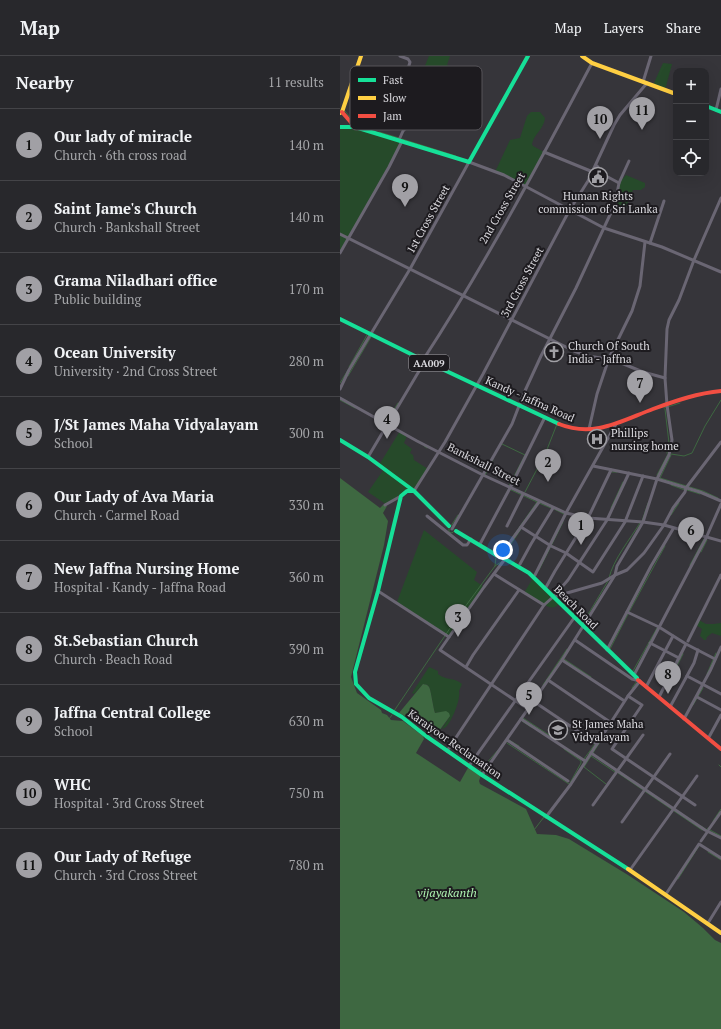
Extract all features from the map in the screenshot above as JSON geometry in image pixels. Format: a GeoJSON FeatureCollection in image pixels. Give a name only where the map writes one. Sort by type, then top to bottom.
{"type":"FeatureCollection","features":[{"type":"Feature","properties":{"kind":"main road"},"geometry":{"type":"LineString","coordinates":[[357,66],[360,56]]}},
{"type":"Feature","properties":{"kind":"main road","name":"1st Cross Street"},"geometry":{"type":"LineString","coordinates":[[469,162],[528,56]]}},
{"type":"Feature","properties":{"kind":"main road"},"geometry":{"type":"LineString","coordinates":[[582,56],[592,63],[673,93]]}},
{"type":"Feature","properties":{"kind":"main road"},"geometry":{"type":"LineString","coordinates":[[350,86],[342,110],[350,120]]}},
{"type":"Feature","properties":{"kind":"main road"},"geometry":{"type":"LineString","coordinates":[[709,107],[721,112]]}},
{"type":"Feature","properties":{"kind":"main road"},"geometry":{"type":"LineString","coordinates":[[340,126],[350,127]]}},
{"type":"Feature","properties":{"kind":"main road"},"geometry":{"type":"LineString","coordinates":[[365,130],[469,162]]}},
{"type":"Feature","properties":{"kind":"main road","name":"Kandy - Jaffna Road"},"geometry":{"type":"LineString","coordinates":[[340,319],[570,428],[589,429],[616,424],[652,409],[681,400],[721,391]]}},
{"type":"Feature","properties":{"kind":"main road","name":"Beach Road"},"geometry":{"type":"LineString","coordinates":[[340,440],[368,457],[414,491],[452,529],[529,573],[646,687],[721,749]]}},
{"type":"Feature","properties":{"kind":"main road"},"geometry":{"type":"LineString","coordinates":[[401,496],[407,491],[414,491]]}},
{"type":"Feature","properties":{"kind":"main road","name":"Karaiyoor Reclamation"},"geometry":{"type":"LineString","coordinates":[[401,496],[378,591],[357,664],[355,680],[359,688],[369,698],[402,717],[482,775],[630,870],[721,933]]}},
{"type":"Feature","properties":{"kind":"street"},"geometry":{"type":"LineString","coordinates":[[400,56],[408,59],[410,62],[409,66]]}},
{"type":"Feature","properties":{"kind":"street"},"geometry":{"type":"LineString","coordinates":[[645,83],[651,56]]}},
{"type":"Feature","properties":{"kind":"street","name":"2nd Cross Street"},"geometry":{"type":"LineString","coordinates":[[368,457],[525,186],[592,63]]}},
{"type":"Feature","properties":{"kind":"street","name":"3rd Cross Street"},"geometry":{"type":"LineString","coordinates":[[414,491],[439,452],[477,385],[569,211],[597,166],[614,125],[645,83]]}},
{"type":"Feature","properties":{"kind":"street"},"geometry":{"type":"LineString","coordinates":[[716,110],[721,89]]}},
{"type":"Feature","properties":{"kind":"street"},"geometry":{"type":"LineString","coordinates":[[340,253],[389,167],[404,130]]}},
{"type":"Feature","properties":{"kind":"street"},"geometry":{"type":"LineString","coordinates":[[544,152],[593,172]]}},
{"type":"Feature","properties":{"kind":"street"},"geometry":{"type":"LineString","coordinates":[[452,529],[512,424],[524,393],[576,288],[615,204],[619,183],[629,161]]}},
{"type":"Feature","properties":{"kind":"street"},"geometry":{"type":"LineString","coordinates":[[469,162],[504,175],[569,211],[604,228],[662,247],[721,272]]}},
{"type":"Feature","properties":{"kind":"street","name":"1st Cross Street"},"geometry":{"type":"LineString","coordinates":[[340,388],[349,370],[410,269],[469,162]]}},
{"type":"Feature","properties":{"kind":"street"},"geometry":{"type":"LineString","coordinates":[[597,166],[606,176],[619,183]]}},
{"type":"Feature","properties":{"kind":"street"},"geometry":{"type":"LineString","coordinates":[[482,775],[575,640],[615,575],[617,566],[643,522],[657,479],[670,456],[672,440],[665,378],[667,329],[669,320],[679,300],[694,260],[721,198]]}},
{"type":"Feature","properties":{"kind":"street"},"geometry":{"type":"LineString","coordinates":[[650,243],[664,201]]}},
{"type":"Feature","properties":{"kind":"street"},"geometry":{"type":"LineString","coordinates":[[340,234],[580,354],[609,358],[643,372],[665,378]]}},
{"type":"Feature","properties":{"kind":"street"},"geometry":{"type":"LineString","coordinates":[[589,429],[597,394],[609,358],[632,311],[640,286],[645,242]]}},
{"type":"Feature","properties":{"kind":"street","name":"Bankshall Street"},"geometry":{"type":"LineString","coordinates":[[340,398],[416,441],[483,475],[566,514],[588,518],[664,525],[673,529],[721,541]]}},
{"type":"Feature","properties":{"kind":"street"},"geometry":{"type":"LineString","coordinates":[[480,544],[510,488],[544,417]]}},
{"type":"Feature","properties":{"kind":"street"},"geometry":{"type":"LineString","coordinates":[[535,575],[566,514],[616,424]]}},
{"type":"Feature","properties":{"kind":"street"},"geometry":{"type":"LineString","coordinates":[[553,597],[602,583],[627,570],[640,557],[664,525],[686,488],[721,442]]}},
{"type":"Feature","properties":{"kind":"street"},"geometry":{"type":"LineString","coordinates":[[546,817],[571,784],[628,696],[637,678],[650,643],[706,538],[721,502],[700,492],[657,479],[593,466]]}},
{"type":"Feature","properties":{"kind":"street"},"geometry":{"type":"LineString","coordinates":[[546,589],[554,571],[588,518],[611,470]]}},
{"type":"Feature","properties":{"kind":"street"},"geometry":{"type":"LineString","coordinates":[[447,751],[490,684],[544,605],[568,580],[580,562],[607,520],[629,473]]}},
{"type":"Feature","properties":{"kind":"street"},"geometry":{"type":"LineString","coordinates":[[521,527],[535,537],[566,553],[594,572],[625,522],[643,476]]}},
{"type":"Feature","properties":{"kind":"street"},"geometry":{"type":"LineString","coordinates":[[507,526],[523,494]]}},
{"type":"Feature","properties":{"kind":"street"},"geometry":{"type":"LineString","coordinates":[[385,505],[401,496]]}},
{"type":"Feature","properties":{"kind":"street"},"geometry":{"type":"LineString","coordinates":[[498,555],[539,502]]}},
{"type":"Feature","properties":{"kind":"street"},"geometry":{"type":"LineString","coordinates":[[519,566],[553,508]]}},
{"type":"Feature","properties":{"kind":"street"},"geometry":{"type":"LineString","coordinates":[[427,516],[463,545],[467,545],[471,539]]}},
{"type":"Feature","properties":{"kind":"street"},"geometry":{"type":"LineString","coordinates":[[607,650],[651,566],[673,529]]}},
{"type":"Feature","properties":{"kind":"street"},"geometry":{"type":"LineString","coordinates":[[505,559],[440,650],[528,709]]}},
{"type":"Feature","properties":{"kind":"street"},"geometry":{"type":"LineString","coordinates":[[494,574],[544,605]]}},
{"type":"Feature","properties":{"kind":"street"},"geometry":{"type":"LineString","coordinates":[[659,698],[721,575]]}},
{"type":"Feature","properties":{"kind":"street"},"geometry":{"type":"LineString","coordinates":[[466,667],[519,590]]}},
{"type":"Feature","properties":{"kind":"street"},"geometry":{"type":"LineString","coordinates":[[378,591],[449,637]]}},
{"type":"Feature","properties":{"kind":"street"},"geometry":{"type":"LineString","coordinates":[[627,612],[659,627],[715,659]]}},
{"type":"Feature","properties":{"kind":"street"},"geometry":{"type":"LineString","coordinates":[[469,766],[574,618]]}},
{"type":"Feature","properties":{"kind":"street"},"geometry":{"type":"LineString","coordinates":[[646,687],[673,636]]}},
{"type":"Feature","properties":{"kind":"street"},"geometry":{"type":"LineString","coordinates":[[575,640],[632,680],[637,678]]}},
{"type":"Feature","properties":{"kind":"street"},"geometry":{"type":"LineString","coordinates":[[650,643],[679,658]]}},
{"type":"Feature","properties":{"kind":"street"},"geometry":{"type":"LineString","coordinates":[[684,719],[703,685],[721,647]]}},
{"type":"Feature","properties":{"kind":"street"},"geometry":{"type":"LineString","coordinates":[[670,707],[694,663],[698,650]]}},
{"type":"Feature","properties":{"kind":"street"},"geometry":{"type":"LineString","coordinates":[[562,660],[623,700]]}},
{"type":"Feature","properties":{"kind":"street"},"geometry":{"type":"LineString","coordinates":[[686,676],[721,694]]}},
{"type":"Feature","properties":{"kind":"street"},"geometry":{"type":"LineString","coordinates":[[548,680],[610,722]]}},
{"type":"Feature","properties":{"kind":"street"},"geometry":{"type":"LineString","coordinates":[[628,696],[642,705],[612,749],[695,805]]}},
{"type":"Feature","properties":{"kind":"street"},"geometry":{"type":"LineString","coordinates":[[696,698],[721,710]]}},
{"type":"Feature","properties":{"kind":"street"},"geometry":{"type":"LineString","coordinates":[[533,701],[597,744]]}},
{"type":"Feature","properties":{"kind":"street"},"geometry":{"type":"LineString","coordinates":[[709,737],[721,715]]}},
{"type":"Feature","properties":{"kind":"street"},"geometry":{"type":"LineString","coordinates":[[521,719],[585,761]]}},
{"type":"Feature","properties":{"kind":"street"},"geometry":{"type":"LineString","coordinates":[[593,805],[643,735]]}},
{"type":"Feature","properties":{"kind":"street"},"geometry":{"type":"LineString","coordinates":[[507,740],[568,781]]}},
{"type":"Feature","properties":{"kind":"street"},"geometry":{"type":"LineString","coordinates":[[591,753],[674,810],[721,838]]}},
{"type":"Feature","properties":{"kind":"street"},"geometry":{"type":"LineString","coordinates":[[622,822],[670,754]]}},
{"type":"Feature","properties":{"kind":"street"},"geometry":{"type":"LineString","coordinates":[[630,870],[697,776]]}},
{"type":"Feature","properties":{"kind":"street"},"geometry":{"type":"LineString","coordinates":[[701,841],[721,812]]}},
{"type":"Feature","properties":{"kind":"street"},"geometry":{"type":"LineString","coordinates":[[666,894],[699,844],[721,858]]}},
{"type":"Feature","properties":{"kind":"street"},"geometry":{"type":"LineString","coordinates":[[708,923],[721,902]]}},
{"type":"Feature","properties":{"kind":"shaded area"},"geometry":{"type":"Polygon","coordinates":[[[429,56],[450,56],[447,65],[449,66],[425,66],[429,56]]]}},
{"type":"Feature","properties":{"kind":"shaded area"},"geometry":{"type":"Polygon","coordinates":[[[663,63],[672,64],[665,90],[653,85],[663,63]]]}},
{"type":"Feature","properties":{"kind":"shaded area"},"geometry":{"type":"Polygon","coordinates":[[[531,112],[540,112],[545,118],[543,125],[532,144],[544,152],[525,186],[495,172],[510,140],[520,138],[527,116],[531,112]]]}},
{"type":"Feature","properties":{"kind":"shaded area"},"geometry":{"type":"Polygon","coordinates":[[[340,127],[350,127],[350,130],[365,130],[402,141],[340,253],[340,127]]]}},
{"type":"Feature","properties":{"kind":"shaded area"},"geometry":{"type":"Polygon","coordinates":[[[626,175],[645,183],[645,187],[641,190],[633,190],[626,207],[615,204],[619,183],[626,175]]]}},
{"type":"Feature","properties":{"kind":"shaded area"},"geometry":{"type":"Polygon","coordinates":[[[400,431],[407,436],[404,443],[412,449],[410,453],[413,455],[414,460],[428,469],[414,491],[407,491],[387,505],[368,492],[384,469],[379,465],[400,431]]]}},
{"type":"Feature","properties":{"kind":"shaded area"},"geometry":{"type":"Polygon","coordinates":[[[424,530],[477,572],[474,580],[484,587],[449,637],[397,602],[424,530]]]}},
{"type":"Feature","properties":{"kind":"shaded area"},"geometry":{"type":"Polygon","coordinates":[[[533,578],[560,603],[555,607],[548,606],[524,593],[533,578]]]}},
{"type":"Feature","properties":{"kind":"shaded area"},"geometry":{"type":"Polygon","coordinates":[[[699,620],[706,624],[721,623],[721,636],[712,633],[706,640],[704,640],[700,636],[702,629],[696,625],[699,620]]]}},
{"type":"Feature","properties":{"kind":"shaded area"},"geometry":{"type":"Polygon","coordinates":[[[429,667],[438,671],[438,674],[444,678],[456,680],[462,684],[453,715],[446,727],[441,730],[450,716],[441,712],[435,713],[429,686],[423,684],[414,694],[412,693],[429,667]]]}},
{"type":"Feature","properties":{"kind":"water","name":"vijayakanth"},"geometry":{"type":"Polygon","coordinates":[[[340,478],[380,508],[384,504],[387,506],[383,513],[388,521],[384,545],[351,677],[357,693],[381,710],[382,713],[387,715],[391,720],[403,721],[423,736],[424,739],[416,753],[460,782],[469,766],[481,775],[479,781],[480,784],[526,809],[537,834],[556,835],[569,839],[628,875],[684,912],[715,940],[721,943],[721,1029],[340,1029],[340,478]]]}},
{"type":"Feature","properties":{"kind":"water"},"geometry":{"type":"Polygon","coordinates":[[[423,684],[428,685],[430,689],[435,713],[446,711],[449,713],[450,716],[439,731],[425,724],[410,712],[405,716],[399,713],[423,684]]]}},
{"type":"Feature","properties":{"kind":"waterway"},"geometry":{"type":"LineString","coordinates":[[520,67],[526,56]]}},
{"type":"Feature","properties":{"kind":"waterway"},"geometry":{"type":"LineString","coordinates":[[345,111],[350,117]]}},
{"type":"Feature","properties":{"kind":"waterway"},"geometry":{"type":"LineString","coordinates":[[379,132],[399,138]]}},
{"type":"Feature","properties":{"kind":"waterway"},"geometry":{"type":"LineString","coordinates":[[402,139],[456,156]]}},
{"type":"Feature","properties":{"kind":"waterway"},"geometry":{"type":"LineString","coordinates":[[349,367],[367,335]]}},
{"type":"Feature","properties":{"kind":"waterway"},"geometry":{"type":"LineString","coordinates":[[348,376],[371,337]]}},
{"type":"Feature","properties":{"kind":"waterway"},"geometry":{"type":"LineString","coordinates":[[418,354],[429,360]]}},
{"type":"Feature","properties":{"kind":"waterway"},"geometry":{"type":"LineString","coordinates":[[340,383],[348,370]]}},
{"type":"Feature","properties":{"kind":"waterway"},"geometry":{"type":"LineString","coordinates":[[340,400],[355,408]]}},
{"type":"Feature","properties":{"kind":"waterway"},"geometry":{"type":"LineString","coordinates":[[671,454],[684,456],[692,453],[705,426],[721,400]]}},
{"type":"Feature","properties":{"kind":"waterway"},"geometry":{"type":"LineString","coordinates":[[386,422],[398,403]]}},
{"type":"Feature","properties":{"kind":"waterway"},"geometry":{"type":"LineString","coordinates":[[664,408],[680,403]]}},
{"type":"Feature","properties":{"kind":"waterway"},"geometry":{"type":"LineString","coordinates":[[665,409],[669,443],[667,453]]}},
{"type":"Feature","properties":{"kind":"waterway"},"geometry":{"type":"LineString","coordinates":[[525,492],[546,452],[557,424]]}},
{"type":"Feature","properties":{"kind":"waterway"},"geometry":{"type":"LineString","coordinates":[[502,444],[525,455],[509,486]]}},
{"type":"Feature","properties":{"kind":"waterway"},"geometry":{"type":"LineString","coordinates":[[657,475],[668,454]]}},
{"type":"Feature","properties":{"kind":"waterway"},"geometry":{"type":"LineString","coordinates":[[671,455],[660,478],[703,491],[718,498]]}},
{"type":"Feature","properties":{"kind":"waterway"},"geometry":{"type":"LineString","coordinates":[[485,475],[493,460]]}},
{"type":"Feature","properties":{"kind":"waterway"},"geometry":{"type":"LineString","coordinates":[[612,472],[617,472]]}},
{"type":"Feature","properties":{"kind":"waterway"},"geometry":{"type":"LineString","coordinates":[[611,508],[623,482]]}},
{"type":"Feature","properties":{"kind":"waterway"},"geometry":{"type":"LineString","coordinates":[[671,485],[685,490]]}},
{"type":"Feature","properties":{"kind":"waterway"},"geometry":{"type":"LineString","coordinates":[[509,489],[537,502],[500,555],[481,544],[509,489]]}},
{"type":"Feature","properties":{"kind":"waterway"},"geometry":{"type":"LineString","coordinates":[[687,490],[700,494]]}},
{"type":"Feature","properties":{"kind":"waterway"},"geometry":{"type":"LineString","coordinates":[[539,503],[551,508]]}},
{"type":"Feature","properties":{"kind":"waterway"},"geometry":{"type":"LineString","coordinates":[[642,521],[648,503]]}},
{"type":"Feature","properties":{"kind":"waterway"},"geometry":{"type":"LineString","coordinates":[[671,515],[679,503]]}},
{"type":"Feature","properties":{"kind":"waterway"},"geometry":{"type":"LineString","coordinates":[[554,509],[564,514]]}},
{"type":"Feature","properties":{"kind":"waterway"},"geometry":{"type":"LineString","coordinates":[[451,526],[458,515]]}},
{"type":"Feature","properties":{"kind":"waterway"},"geometry":{"type":"LineString","coordinates":[[539,570],[563,522]]}},
{"type":"Feature","properties":{"kind":"waterway"},"geometry":{"type":"LineString","coordinates":[[609,578],[614,564],[640,523]]}},
{"type":"Feature","properties":{"kind":"waterway"},"geometry":{"type":"LineString","coordinates":[[449,528],[449,532],[452,533],[456,529],[457,530]]}},
{"type":"Feature","properties":{"kind":"waterway"},"geometry":{"type":"LineString","coordinates":[[503,556],[521,529]]}},
{"type":"Feature","properties":{"kind":"waterway"},"geometry":{"type":"LineString","coordinates":[[690,565],[704,539]]}},
{"type":"Feature","properties":{"kind":"waterway"},"geometry":{"type":"LineString","coordinates":[[701,552],[707,540]]}},
{"type":"Feature","properties":{"kind":"waterway"},"geometry":{"type":"LineString","coordinates":[[629,612],[665,546]]}},
{"type":"Feature","properties":{"kind":"waterway"},"geometry":{"type":"LineString","coordinates":[[504,556],[511,560]]}},
{"type":"Feature","properties":{"kind":"waterway"},"geometry":{"type":"LineString","coordinates":[[495,566],[496,557]]}},
{"type":"Feature","properties":{"kind":"waterway"},"geometry":{"type":"LineString","coordinates":[[394,711],[459,615],[495,566],[501,562]]}},
{"type":"Feature","properties":{"kind":"waterway"},"geometry":{"type":"LineString","coordinates":[[583,623],[608,581]]}},
{"type":"Feature","properties":{"kind":"waterway"},"geometry":{"type":"LineString","coordinates":[[562,603],[567,607]]}},
{"type":"Feature","properties":{"kind":"waterway"},"geometry":{"type":"LineString","coordinates":[[610,649],[628,614]]}},
{"type":"Feature","properties":{"kind":"waterway"},"geometry":{"type":"LineString","coordinates":[[633,671],[657,628]]}},
{"type":"Feature","properties":{"kind":"waterway"},"geometry":{"type":"LineString","coordinates":[[543,685],[567,649]]}},
{"type":"Feature","properties":{"kind":"waterway"},"geometry":{"type":"LineString","coordinates":[[707,674],[716,653]]}},
{"type":"Feature","properties":{"kind":"waterway"},"geometry":{"type":"LineString","coordinates":[[669,682],[683,654]]}},
{"type":"Feature","properties":{"kind":"waterway"},"geometry":{"type":"LineString","coordinates":[[564,659],[591,677]]}},
{"type":"Feature","properties":{"kind":"waterway"},"geometry":{"type":"LineString","coordinates":[[632,688],[637,681]]}},
{"type":"Feature","properties":{"kind":"waterway"},"geometry":{"type":"LineString","coordinates":[[693,705],[703,688]]}},
{"type":"Feature","properties":{"kind":"waterway"},"geometry":{"type":"LineString","coordinates":[[389,719],[392,715]]}},
{"type":"Feature","properties":{"kind":"waterway"},"geometry":{"type":"LineString","coordinates":[[523,718],[555,739]]}},
{"type":"Feature","properties":{"kind":"waterway"},"geometry":{"type":"LineString","coordinates":[[522,721],[531,727]]}},
{"type":"Feature","properties":{"kind":"waterway"},"geometry":{"type":"LineString","coordinates":[[509,740],[519,746]]}},
{"type":"Feature","properties":{"kind":"waterway"},"geometry":{"type":"LineString","coordinates":[[600,742],[591,756],[615,772]]}},
{"type":"Feature","properties":{"kind":"waterway"},"geometry":{"type":"LineString","coordinates":[[507,743],[569,784]]}},
{"type":"Feature","properties":{"kind":"waterway"},"geometry":{"type":"LineString","coordinates":[[584,759],[595,744]]}},
{"type":"Feature","properties":{"kind":"waterway"},"geometry":{"type":"LineString","coordinates":[[564,749],[581,761],[570,783]]}},
{"type":"Feature","properties":{"kind":"waterway"},"geometry":{"type":"LineString","coordinates":[[479,772],[498,750]]}},
{"type":"Feature","properties":{"kind":"waterway"},"geometry":{"type":"LineString","coordinates":[[591,756],[584,767],[606,784]]}},
{"type":"Feature","properties":{"kind":"waterway"},"geometry":{"type":"LineString","coordinates":[[618,773],[702,830]]}},
{"type":"Feature","properties":{"kind":"waterway"},"geometry":{"type":"LineString","coordinates":[[713,821],[721,809]]}},
{"type":"Feature","properties":{"kind":"waterway"},"geometry":{"type":"LineString","coordinates":[[534,830],[544,817]]}},
{"type":"Feature","properties":{"kind":"waterway"},"geometry":{"type":"LineString","coordinates":[[701,826],[707,830],[708,828]]}},
{"type":"Feature","properties":{"kind":"waterway"},"geometry":{"type":"LineString","coordinates":[[710,830],[721,836]]}},
{"type":"Feature","properties":{"kind":"waterway"},"geometry":{"type":"LineString","coordinates":[[678,879],[699,846]]}},
{"type":"Feature","properties":{"kind":"waterway"},"geometry":{"type":"LineString","coordinates":[[708,852],[721,860]]}},
{"type":"Feature","properties":{"kind":"traffic: fast"},"geometry":{"type":"LineString","coordinates":[[365,130],[469,162],[528,56]]}},
{"type":"Feature","properties":{"kind":"traffic: fast"},"geometry":{"type":"LineString","coordinates":[[709,107],[721,112]]}},
{"type":"Feature","properties":{"kind":"traffic: fast"},"geometry":{"type":"LineString","coordinates":[[340,127],[350,127]]}},
{"type":"Feature","properties":{"kind":"traffic: fast"},"geometry":{"type":"LineString","coordinates":[[340,319],[559,424]]}},
{"type":"Feature","properties":{"kind":"traffic: fast"},"geometry":{"type":"LineString","coordinates":[[340,440],[368,457],[414,491],[449,526]]}},
{"type":"Feature","properties":{"kind":"traffic: fast"},"geometry":{"type":"LineString","coordinates":[[414,491],[407,491],[401,496],[378,591],[355,672],[356,684],[369,698],[402,717],[426,736],[482,775],[628,869]]}},
{"type":"Feature","properties":{"kind":"traffic: fast"},"geometry":{"type":"LineString","coordinates":[[456,531],[496,555]]}},
{"type":"Feature","properties":{"kind":"traffic: fast"},"geometry":{"type":"LineString","coordinates":[[498,555],[529,573],[637,678]]}},
{"type":"Feature","properties":{"kind":"traffic: slow"},"geometry":{"type":"LineString","coordinates":[[358,66],[361,56]]}},
{"type":"Feature","properties":{"kind":"traffic: slow"},"geometry":{"type":"LineString","coordinates":[[582,56],[592,63],[673,93]]}},
{"type":"Feature","properties":{"kind":"traffic: slow"},"geometry":{"type":"LineString","coordinates":[[340,113],[342,112],[350,88]]}},
{"type":"Feature","properties":{"kind":"traffic: slow"},"geometry":{"type":"LineString","coordinates":[[628,869],[721,933]]}},
{"type":"Feature","properties":{"kind":"traffic: jam"},"geometry":{"type":"LineString","coordinates":[[342,112],[350,121]]}},
{"type":"Feature","properties":{"kind":"traffic: jam"},"geometry":{"type":"LineString","coordinates":[[559,424],[572,428],[596,429],[618,423],[678,400],[695,395],[721,391]]}},
{"type":"Feature","properties":{"kind":"traffic: jam"},"geometry":{"type":"LineString","coordinates":[[638,680],[721,749]]}},
{"type":"Feature","properties":{"kind":"place","name":"Our Lady of Refuge"},"geometry":{"type":"Point","coordinates":[642,130]}},
{"type":"Feature","properties":{"kind":"place","name":"WHC"},"geometry":{"type":"Point","coordinates":[600,139]}},
{"type":"Feature","properties":{"kind":"place","name":"Human Rights commission of Sri Lanka"},"geometry":{"type":"Point","coordinates":[598,177]}},
{"type":"Feature","properties":{"kind":"place","name":"Jaffna Central College"},"geometry":{"type":"Point","coordinates":[405,207]}},
{"type":"Feature","properties":{"kind":"place","name":"Church Of South India - Jaffna"},"geometry":{"type":"Point","coordinates":[554,352]}},
{"type":"Feature","properties":{"kind":"place","name":"New Jaffna Nursing Home"},"geometry":{"type":"Point","coordinates":[640,403]}},
{"type":"Feature","properties":{"kind":"place","name":"Ocean University"},"geometry":{"type":"Point","coordinates":[387,439]}},
{"type":"Feature","properties":{"kind":"place","name":"Phillips nursing home"},"geometry":{"type":"Point","coordinates":[597,439]}},
{"type":"Feature","properties":{"kind":"place","name":"Saint Jame's Church"},"geometry":{"type":"Point","coordinates":[548,482]}},
{"type":"Feature","properties":{"kind":"place","name":"Our lady of miracle"},"geometry":{"type":"Point","coordinates":[581,545]}},
{"type":"Feature","properties":{"kind":"place","name":"Our Lady of Ava Maria"},"geometry":{"type":"Point","coordinates":[691,550]}},
{"type":"Feature","properties":{"kind":"place","name":"Grama Niladhari office"},"geometry":{"type":"Point","coordinates":[458,637]}},
{"type":"Feature","properties":{"kind":"place","name":"St.Sebastian Church"},"geometry":{"type":"Point","coordinates":[668,694]}},
{"type":"Feature","properties":{"kind":"place","name":"J/St James Maha Vidyalayam"},"geometry":{"type":"Point","coordinates":[529,715]}},
{"type":"Feature","properties":{"kind":"place","name":"St James Maha Vidyalayam"},"geometry":{"type":"Point","coordinates":[558,730]}}]}
